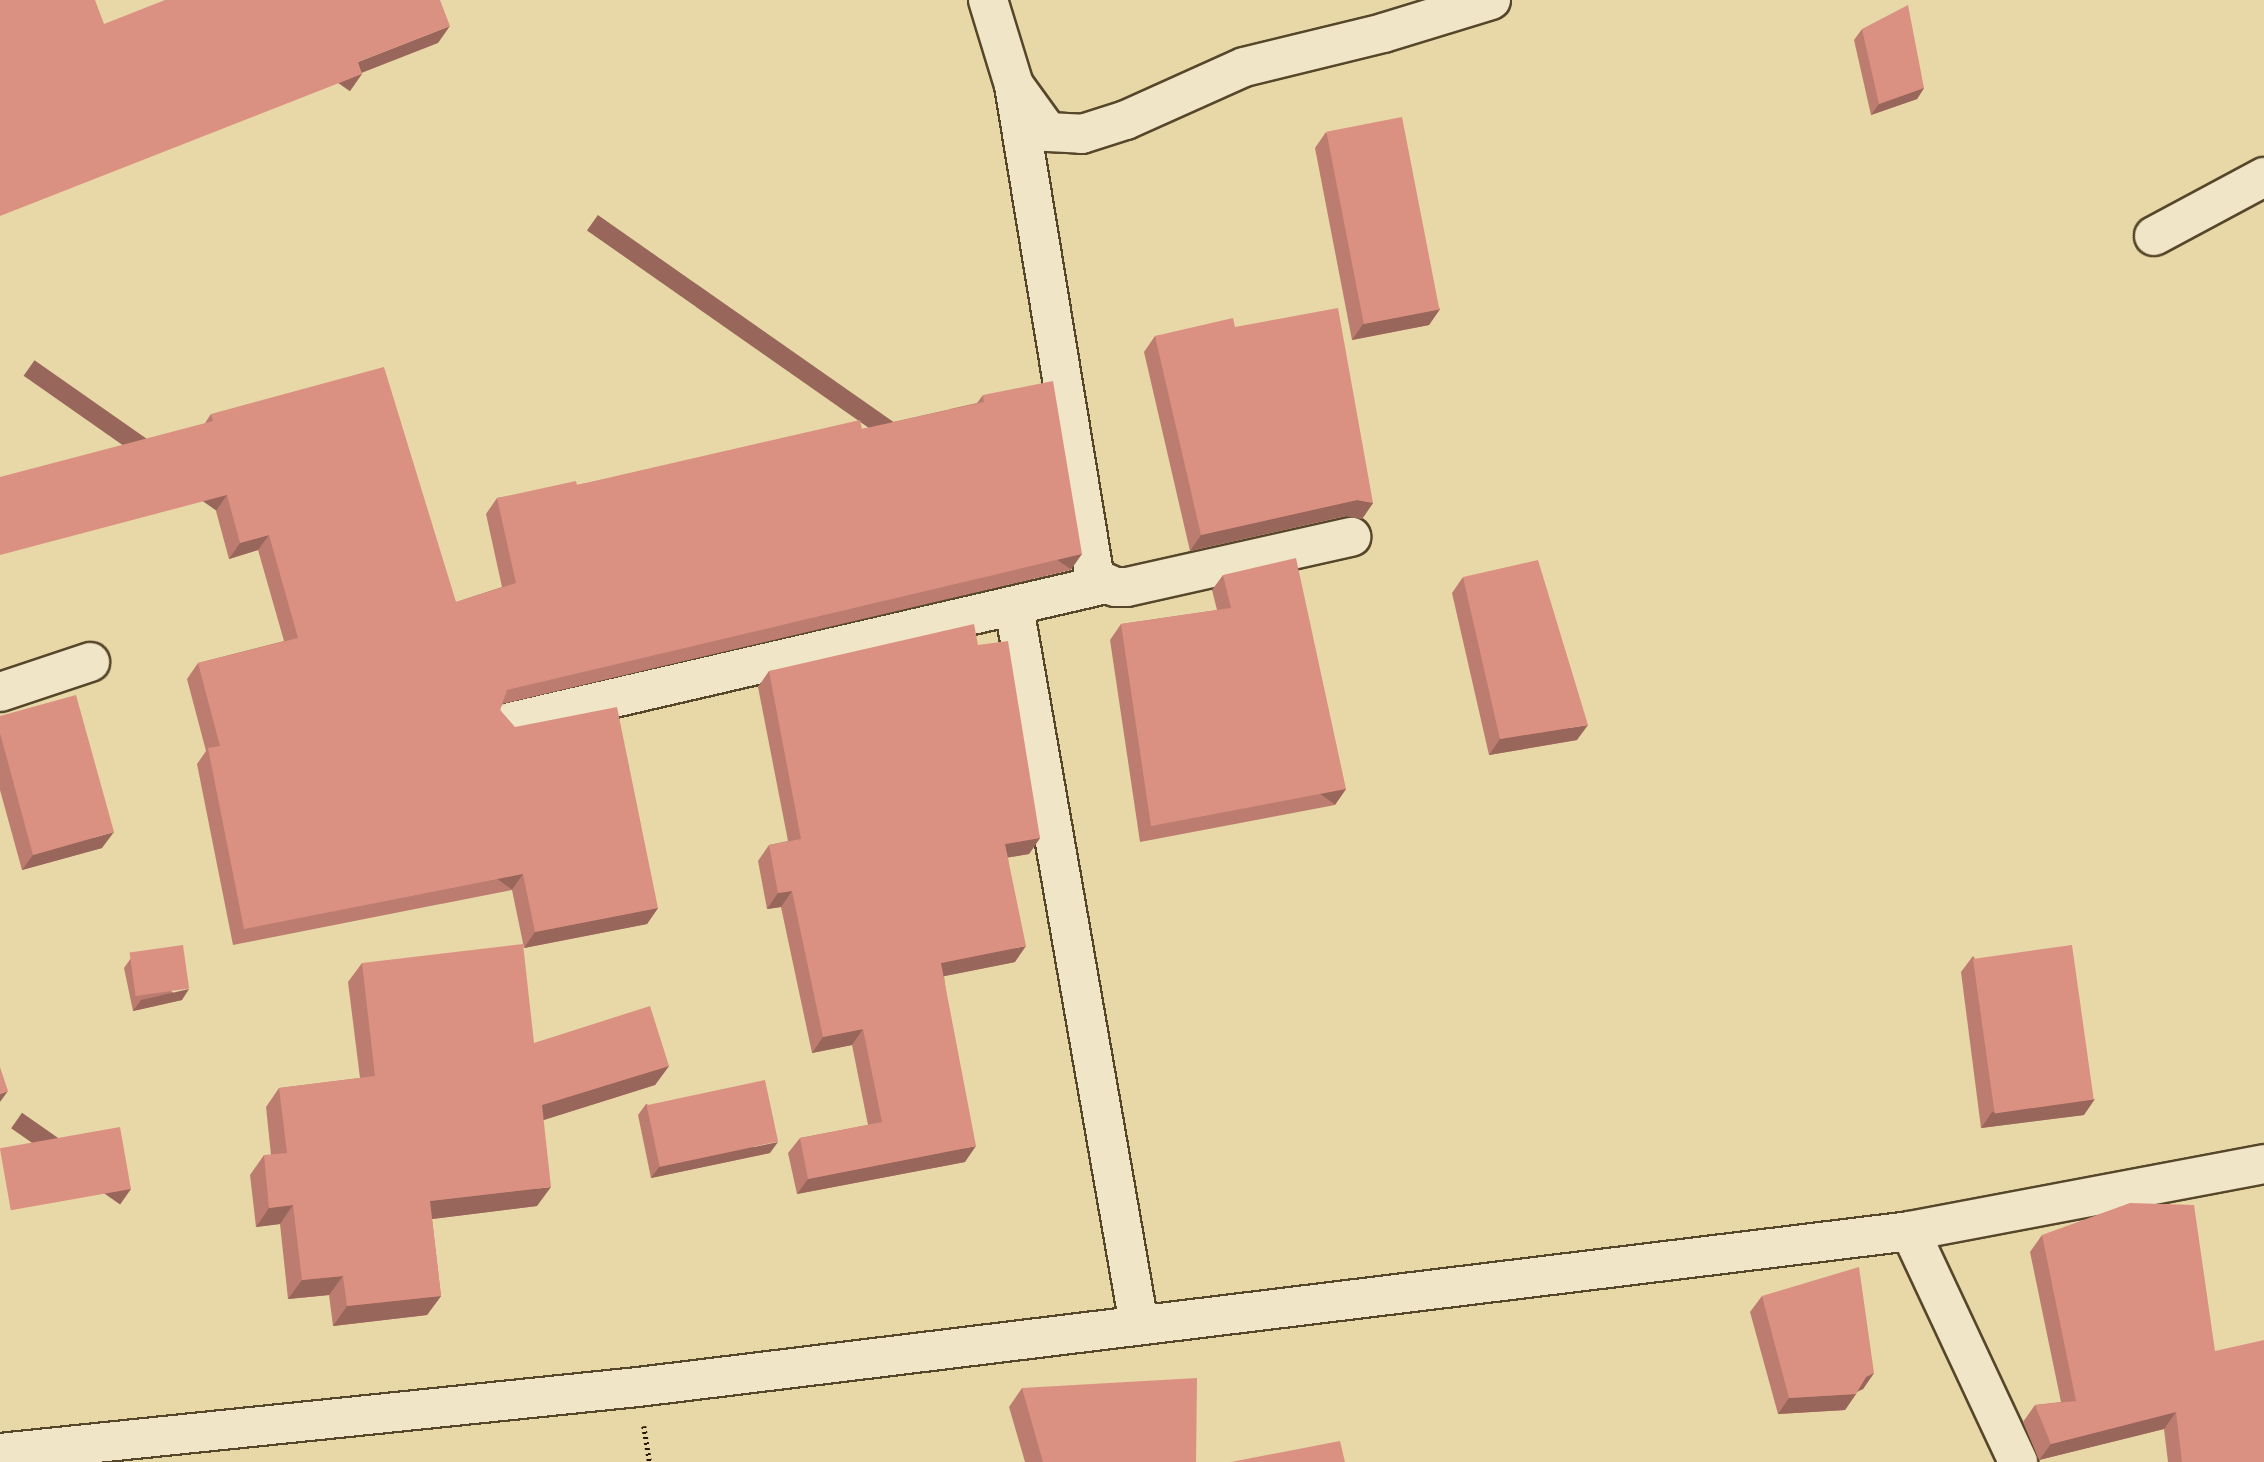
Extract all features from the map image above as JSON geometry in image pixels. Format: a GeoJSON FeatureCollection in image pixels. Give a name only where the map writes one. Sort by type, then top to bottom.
{"type":"FeatureCollection","features":[{"type":"Feature","properties":{"kind":"street"},"geometry":{"type":"LineString","coordinates":[[988,0],[1014,85],[1090,565],[1095,578],[1106,584],[1128,587],[1351,537]]}},
{"type":"Feature","properties":{"kind":"street"},"geometry":{"type":"LineString","coordinates":[[1014,85],[1048,132],[1082,134],[1126,120],[1244,67],[1383,33],[1491,0]]}},
{"type":"Feature","properties":{"kind":"street"},"geometry":{"type":"LineString","coordinates":[[2154,236],[2264,177]]}},
{"type":"Feature","properties":{"kind":"street"},"geometry":{"type":"LineString","coordinates":[[510,723],[1106,584]]}},
{"type":"Feature","properties":{"kind":"street"},"geometry":{"type":"LineString","coordinates":[[1014,607],[1139,1325]]}},
{"type":"Feature","properties":{"kind":"street"},"geometry":{"type":"LineString","coordinates":[[0,692],[89,662]]}},
{"type":"Feature","properties":{"kind":"street"},"geometry":{"type":"LineString","coordinates":[[0,1453],[638,1387],[1910,1231],[2264,1164]]}},
{"type":"Feature","properties":{"kind":"street"},"geometry":{"type":"LineString","coordinates":[[1910,1231],[2018,1462]]}},
{"type":"Feature","properties":{"kind":"building"},"geometry":{"type":"Polygon","coordinates":[[[0,0],[95,0],[104,24],[165,0],[440,0],[450,26],[358,62],[362,74],[0,216],[0,0]]]}},
{"type":"Feature","properties":{"kind":"building"},"geometry":{"type":"Polygon","coordinates":[[[1908,5],[1924,88],[1879,104],[1862,29],[1908,5]]]}},
{"type":"Feature","properties":{"kind":"building"},"geometry":{"type":"Polygon","coordinates":[[[1402,117],[1439,309],[1364,324],[1326,132],[1402,117]]]}},
{"type":"Feature","properties":{"kind":"building"},"geometry":{"type":"Polygon","coordinates":[[[1338,308],[1373,503],[1357,500],[1201,535],[1155,336],[1233,318],[1235,327],[1338,308]]]}},
{"type":"Feature","properties":{"kind":"building"},"geometry":{"type":"Polygon","coordinates":[[[384,367],[456,602],[516,583],[497,498],[576,481],[577,485],[860,420],[862,429],[984,402],[983,395],[1053,381],[1082,554],[507,690],[500,710],[515,727],[617,707],[658,908],[535,932],[523,874],[244,929],[208,748],[220,746],[198,663],[298,638],[269,535],[240,543],[227,495],[0,555],[0,477],[213,421],[211,414],[384,367]]]}},
{"type":"Feature","properties":{"kind":"building"},"geometry":{"type":"Polygon","coordinates":[[[1296,558],[1346,789],[1151,826],[1121,624],[1231,608],[1223,575],[1296,558]]]}},
{"type":"Feature","properties":{"kind":"building"},"geometry":{"type":"Polygon","coordinates":[[[1538,560],[1588,725],[1500,739],[1463,577],[1538,560]]]}},
{"type":"Feature","properties":{"kind":"building"},"geometry":{"type":"Polygon","coordinates":[[[974,624],[978,645],[1008,641],[1040,838],[1005,844],[1026,946],[941,963],[976,1146],[808,1179],[800,1138],[882,1122],[863,1029],[823,1037],[792,891],[778,893],[769,845],[801,839],[769,671],[974,624]]]}},
{"type":"Feature","properties":{"kind":"building"},"geometry":{"type":"Polygon","coordinates":[[[76,695],[114,832],[33,855],[0,733],[0,716],[76,695]]]}},
{"type":"Feature","properties":{"kind":"building"},"geometry":{"type":"Polygon","coordinates":[[[523,944],[534,1043],[650,1006],[669,1066],[542,1105],[551,1187],[430,1201],[441,1296],[347,1306],[343,1276],[302,1280],[293,1205],[269,1208],[264,1155],[287,1153],[279,1088],[375,1076],[362,963],[523,944]]]}},
{"type":"Feature","properties":{"kind":"building"},"geometry":{"type":"Polygon","coordinates":[[[183,945],[189,989],[136,996],[130,953],[183,945]]]}},
{"type":"Feature","properties":{"kind":"building"},"geometry":{"type":"Polygon","coordinates":[[[2072,945],[2094,1099],[1995,1113],[1973,959],[2072,945]]]}},
{"type":"Feature","properties":{"kind":"building"},"geometry":{"type":"Polygon","coordinates":[[[0,1067],[8,1091],[0,1094],[0,1067]]]}},
{"type":"Feature","properties":{"kind":"building"},"geometry":{"type":"Polygon","coordinates":[[[765,1080],[778,1142],[660,1167],[647,1105],[765,1080]]]}},
{"type":"Feature","properties":{"kind":"building"},"geometry":{"type":"Polygon","coordinates":[[[120,1127],[131,1189],[11,1210],[0,1148],[120,1127]]]}},
{"type":"Feature","properties":{"kind":"building"},"geometry":{"type":"Polygon","coordinates":[[[2130,1203],[2194,1205],[2215,1351],[2264,1340],[2264,1462],[2182,1462],[2176,1412],[2051,1444],[2035,1405],[2076,1401],[2042,1235],[2130,1203]]]}},
{"type":"Feature","properties":{"kind":"building"},"geometry":{"type":"Polygon","coordinates":[[[1859,1267],[1874,1373],[1866,1377],[1856,1394],[1789,1398],[1762,1296],[1859,1267]]]}},
{"type":"Feature","properties":{"kind":"building"},"geometry":{"type":"Polygon","coordinates":[[[1197,1378],[1196,1462],[1043,1462],[1022,1388],[1197,1378]]]}},
{"type":"Feature","properties":{"kind":"building"},"geometry":{"type":"Polygon","coordinates":[[[1340,1441],[1345,1462],[1231,1462],[1340,1441]]]}}]}
